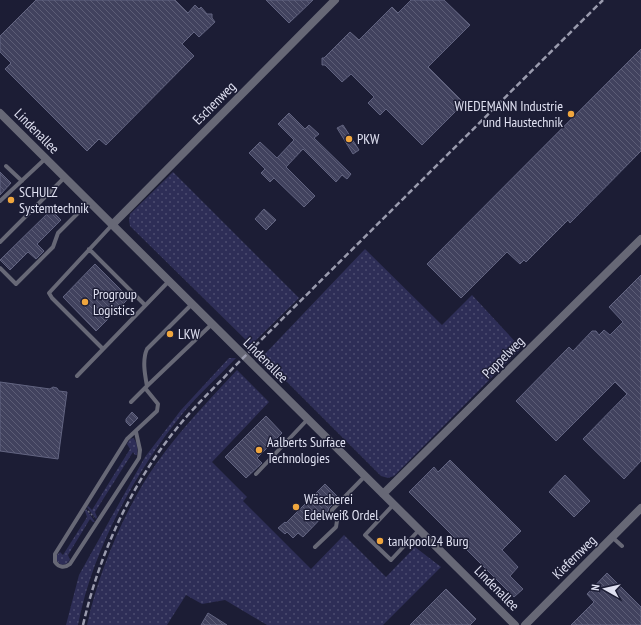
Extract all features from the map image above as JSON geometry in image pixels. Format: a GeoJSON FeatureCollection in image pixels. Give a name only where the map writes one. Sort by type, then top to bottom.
{"type":"FeatureCollection","features":[{"type":"Feature","properties":{"kind":"street","name":"Eschenweg"},"geometry":{"type":"LineString","coordinates":[[112,225],[335,0]]}},
{"type":"Feature","properties":{"kind":"street","name":"Lindenallee"},"geometry":{"type":"LineString","coordinates":[[0,113],[307,420],[394,504],[515,625]]}},
{"type":"Feature","properties":{"kind":"street","name":"Pappelweg"},"geometry":{"type":"LineString","coordinates":[[383,494],[641,239]]}},
{"type":"Feature","properties":{"kind":"street","name":"Kiefernweg"},"geometry":{"type":"LineString","coordinates":[[525,625],[641,508]]}},
{"type":"Feature","properties":{"kind":"lane"},"geometry":{"type":"LineString","coordinates":[[0,201],[46,158]]}},
{"type":"Feature","properties":{"kind":"lane"},"geometry":{"type":"LineString","coordinates":[[6,166],[22,181]]}},
{"type":"Feature","properties":{"kind":"lane"},"geometry":{"type":"LineString","coordinates":[[0,242],[65,177]]}},
{"type":"Feature","properties":{"kind":"lane"},"geometry":{"type":"LineString","coordinates":[[0,268],[16,284],[53,247],[58,233],[89,202]]}},
{"type":"Feature","properties":{"kind":"lane"},"geometry":{"type":"LineString","coordinates":[[102,348],[52,298],[49,292],[112,225]]}},
{"type":"Feature","properties":{"kind":"lane"},"geometry":{"type":"LineString","coordinates":[[89,249],[145,304]]}},
{"type":"Feature","properties":{"kind":"lane"},"geometry":{"type":"LineString","coordinates":[[77,376],[102,348],[169,281]]}},
{"type":"Feature","properties":{"kind":"lane"},"geometry":{"type":"LineString","coordinates":[[136,432],[140,456],[70,564],[62,567],[54,560],[55,554],[127,439],[136,432],[158,409],[157,402],[146,387],[145,358],[148,349],[192,304]]}},
{"type":"Feature","properties":{"kind":"lane"},"geometry":{"type":"LineString","coordinates":[[131,402],[212,324]]}},
{"type":"Feature","properties":{"kind":"lane"},"geometry":{"type":"LineString","coordinates":[[256,474],[307,420]]}},
{"type":"Feature","properties":{"kind":"lane"},"geometry":{"type":"LineString","coordinates":[[315,547],[336,527],[337,521],[332,513],[332,510],[365,476]]}},
{"type":"Feature","properties":{"kind":"lane"},"geometry":{"type":"LineString","coordinates":[[394,504],[365,535],[391,560],[419,530]]}},
{"type":"Feature","properties":{"kind":"lane"},"geometry":{"type":"LineString","coordinates":[[612,537],[622,546]]}},
{"type":"Feature","properties":{"kind":"path"},"geometry":{"type":"LineString","coordinates":[[85,506],[97,523]]}},
{"type":"Feature","properties":{"kind":"shaded area"},"geometry":{"type":"Polygon","coordinates":[[[173,172],[299,298],[251,345],[130,226],[130,214],[173,172]]]}},
{"type":"Feature","properties":{"kind":"shaded area"},"geometry":{"type":"Polygon","coordinates":[[[365,249],[442,325],[472,295],[521,348],[394,476],[388,478],[381,476],[262,357],[365,249]]]}},
{"type":"Feature","properties":{"kind":"shaded area"},"geometry":{"type":"Polygon","coordinates":[[[229,358],[236,358],[183,413],[165,436],[132,486],[105,541],[94,569],[78,625],[66,625],[79,575],[145,457],[181,410],[229,358]]]}},
{"type":"Feature","properties":{"kind":"shaded area"},"geometry":{"type":"Polygon","coordinates":[[[237,370],[269,402],[212,462],[247,497],[243,501],[311,569],[344,535],[386,577],[415,547],[441,567],[383,625],[267,625],[225,600],[202,604],[186,595],[167,625],[87,625],[105,563],[123,521],[145,481],[175,439],[237,370]]]}},
{"type":"Feature","properties":{"kind":"shaded area"},"geometry":{"type":"Polygon","coordinates":[[[133,438],[137,446],[137,455],[133,452],[95,512],[97,517],[96,519],[87,507],[88,506],[92,510],[130,449],[127,444],[130,439],[133,438]]]}},
{"type":"Feature","properties":{"kind":"shaded area"},"geometry":{"type":"Polygon","coordinates":[[[86,509],[95,522],[90,519],[68,555],[70,560],[66,564],[61,565],[56,560],[57,555],[60,552],[63,555],[87,517],[85,511],[86,509]]]}},
{"type":"Feature","properties":{"kind":"building"},"geometry":{"type":"Polygon","coordinates":[[[36,0],[175,0],[188,13],[195,5],[199,9],[201,7],[207,14],[212,14],[212,18],[215,22],[199,37],[194,32],[182,44],[194,56],[106,145],[99,139],[87,151],[5,69],[11,63],[0,52],[0,36],[36,0]]]}},
{"type":"Feature","properties":{"kind":"building"},"geometry":{"type":"Polygon","coordinates":[[[266,0],[313,0],[289,23],[266,0]]]}},
{"type":"Feature","properties":{"kind":"building"},"geometry":{"type":"Polygon","coordinates":[[[411,0],[444,0],[470,25],[428,67],[464,103],[422,145],[386,109],[380,115],[368,103],[374,97],[351,74],[342,82],[325,65],[322,65],[322,58],[324,58],[350,32],[359,40],[392,7],[398,13],[411,0]]]}},
{"type":"Feature","properties":{"kind":"building"},"geometry":{"type":"Polygon","coordinates":[[[641,49],[641,151],[570,223],[568,220],[526,262],[524,260],[520,264],[507,252],[461,298],[427,264],[641,49]]]}},
{"type":"Feature","properties":{"kind":"building"},"geometry":{"type":"Polygon","coordinates":[[[289,113],[305,129],[309,125],[319,134],[314,138],[351,174],[347,179],[342,175],[336,182],[303,149],[286,167],[315,196],[304,207],[274,178],[270,182],[261,173],[265,169],[249,153],[260,142],[277,158],[294,140],[278,124],[289,113]]]}},
{"type":"Feature","properties":{"kind":"building","name":"PKW"},"geometry":{"type":"Polygon","coordinates":[[[343,125],[359,150],[353,154],[337,128],[343,125]]]}},
{"type":"Feature","properties":{"kind":"building"},"geometry":{"type":"Polygon","coordinates":[[[0,172],[11,183],[0,195],[0,172]]]}},
{"type":"Feature","properties":{"kind":"building"},"geometry":{"type":"Polygon","coordinates":[[[264,209],[276,220],[266,230],[255,219],[264,209]]]}},
{"type":"Feature","properties":{"kind":"building"},"geometry":{"type":"Polygon","coordinates":[[[51,210],[61,220],[37,244],[44,251],[36,259],[28,252],[10,270],[0,260],[51,210]]]}},
{"type":"Feature","properties":{"kind":"building"},"geometry":{"type":"Polygon","coordinates":[[[95,264],[129,298],[96,331],[63,297],[95,264]]]}},
{"type":"Feature","properties":{"kind":"building"},"geometry":{"type":"Polygon","coordinates":[[[641,275],[641,461],[624,479],[583,439],[627,394],[615,382],[556,441],[516,401],[569,347],[573,351],[592,331],[596,331],[599,335],[604,330],[610,335],[623,322],[609,307],[641,275]]]}},
{"type":"Feature","properties":{"kind":"building"},"geometry":{"type":"Polygon","coordinates":[[[0,382],[50,389],[53,387],[57,388],[59,391],[67,392],[58,459],[0,451],[0,382]]]}},
{"type":"Feature","properties":{"kind":"building"},"geometry":{"type":"Polygon","coordinates":[[[132,412],[138,418],[130,426],[126,422],[126,419],[132,412]]]}},
{"type":"Feature","properties":{"kind":"building"},"geometry":{"type":"Polygon","coordinates":[[[266,416],[282,433],[257,458],[262,463],[246,478],[225,457],[266,416]]]}},
{"type":"Feature","properties":{"kind":"building"},"geometry":{"type":"Polygon","coordinates":[[[450,460],[521,531],[502,550],[518,567],[510,576],[523,589],[514,597],[409,492],[434,467],[438,472],[450,460]]]}},
{"type":"Feature","properties":{"kind":"building"},"geometry":{"type":"Polygon","coordinates":[[[565,475],[590,501],[574,517],[549,492],[565,475]]]}},
{"type":"Feature","properties":{"kind":"building"},"geometry":{"type":"Polygon","coordinates":[[[325,484],[339,498],[303,537],[298,533],[293,538],[287,532],[285,534],[278,528],[285,522],[286,523],[325,484]]]}},
{"type":"Feature","properties":{"kind":"building"},"geometry":{"type":"Polygon","coordinates":[[[607,573],[641,607],[641,625],[571,625],[594,602],[587,594],[607,573]]]}},
{"type":"Feature","properties":{"kind":"building"},"geometry":{"type":"Polygon","coordinates":[[[446,589],[476,619],[470,625],[410,625],[446,589]]]}},
{"type":"Feature","properties":{"kind":"building"},"geometry":{"type":"Polygon","coordinates":[[[208,613],[227,625],[201,625],[208,613]]]}},
{"type":"Feature","properties":{"kind":"railway"},"geometry":{"type":"LineString","coordinates":[[83,625],[100,568],[122,514],[152,462],[188,415],[234,367],[603,0]]}},
{"type":"Feature","properties":{"kind":"place","name":"WIEDEMANN Industrie und Haustechnik"},"geometry":{"type":"Point","coordinates":[571,114]}},
{"type":"Feature","properties":{"kind":"place","name":"PKW"},"geometry":{"type":"Point","coordinates":[349,139]}},
{"type":"Feature","properties":{"kind":"place","name":"SCHULZ Systemtechnik"},"geometry":{"type":"Point","coordinates":[11,200]}},
{"type":"Feature","properties":{"kind":"place","name":"Progroup Logistics"},"geometry":{"type":"Point","coordinates":[85,302]}},
{"type":"Feature","properties":{"kind":"place","name":"LKW"},"geometry":{"type":"Point","coordinates":[170,334]}},
{"type":"Feature","properties":{"kind":"place","name":"Aalberts Surface Technologies"},"geometry":{"type":"Point","coordinates":[259,450]}},
{"type":"Feature","properties":{"kind":"place","name":"Wäscherei Edelweiß Ordel"},"geometry":{"type":"Point","coordinates":[296,507]}},
{"type":"Feature","properties":{"kind":"place","name":"tankpool24 Burg"},"geometry":{"type":"Point","coordinates":[380,541]}}]}
